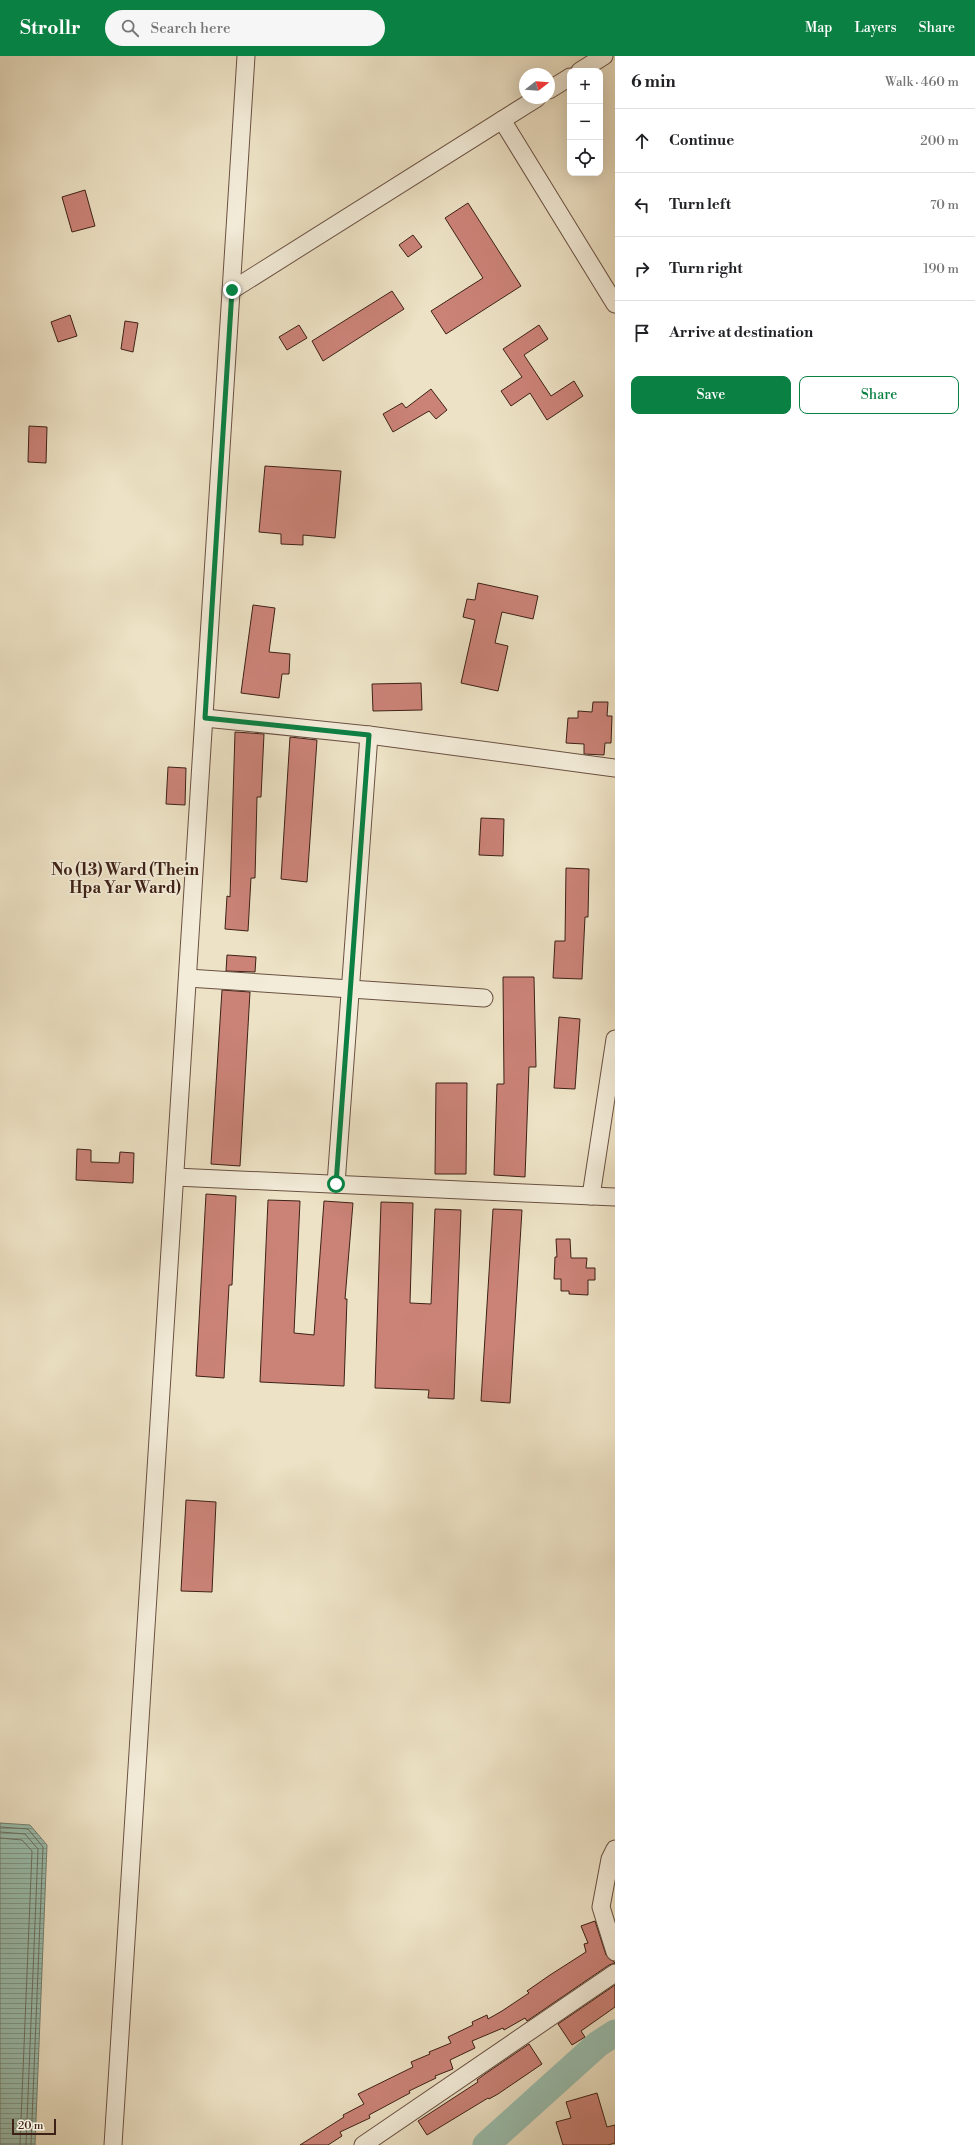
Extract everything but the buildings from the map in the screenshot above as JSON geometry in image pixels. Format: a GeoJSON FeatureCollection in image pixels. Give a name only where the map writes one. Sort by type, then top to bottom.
{"type":"FeatureCollection","features":[{"type":"Feature","properties":{"kind":"street"},"geometry":{"type":"LineString","coordinates":[[113,2145],[246,56]]}},
{"type":"Feature","properties":{"kind":"street"},"geometry":{"type":"LineString","coordinates":[[585,68],[604,56]]}},
{"type":"Feature","properties":{"kind":"street"},"geometry":{"type":"LineString","coordinates":[[555,86],[567,79]]}},
{"type":"Feature","properties":{"kind":"street"},"geometry":{"type":"LineString","coordinates":[[232,290],[527,104]]}},
{"type":"Feature","properties":{"kind":"street"},"geometry":{"type":"LineString","coordinates":[[502,120],[615,304]]}},
{"type":"Feature","properties":{"kind":"street"},"geometry":{"type":"LineString","coordinates":[[205,718],[369,735],[615,768]]}},
{"type":"Feature","properties":{"kind":"street"},"geometry":{"type":"LineString","coordinates":[[336,1184],[369,735]]}},
{"type":"Feature","properties":{"kind":"street"},"geometry":{"type":"LineString","coordinates":[[188,978],[484,998]]}},
{"type":"Feature","properties":{"kind":"street"},"geometry":{"type":"LineString","coordinates":[[591,1196],[615,1039]]}},
{"type":"Feature","properties":{"kind":"street"},"geometry":{"type":"LineString","coordinates":[[175,1177],[615,1197]]}},
{"type":"Feature","properties":{"kind":"street"},"geometry":{"type":"LineString","coordinates":[[615,1849],[610,1859],[601,1907],[615,1952]]}},
{"type":"Feature","properties":{"kind":"street"},"geometry":{"type":"LineString","coordinates":[[363,2145],[615,1972]]}},
{"type":"Feature","properties":{"kind":"water"},"geometry":{"type":"Polygon","coordinates":[[[0,1823],[30,1825],[47,1845],[35,2145],[0,2145],[0,1823]]]}},
{"type":"Feature","properties":{"kind":"waterway"},"geometry":{"type":"LineString","coordinates":[[486,2145],[598,2044],[615,2033]]}},
{"type":"Feature","properties":{"kind":"district","name":"No (13) Ward (Thein Hpa Yar Ward)"},"geometry":{"type":"Point","coordinates":[125,878]}},
{"type":"Feature","properties":{"kind":"route"},"geometry":{"type":"LineString","coordinates":[[232,290],[205,718],[369,735],[336,1184]]}}]}
